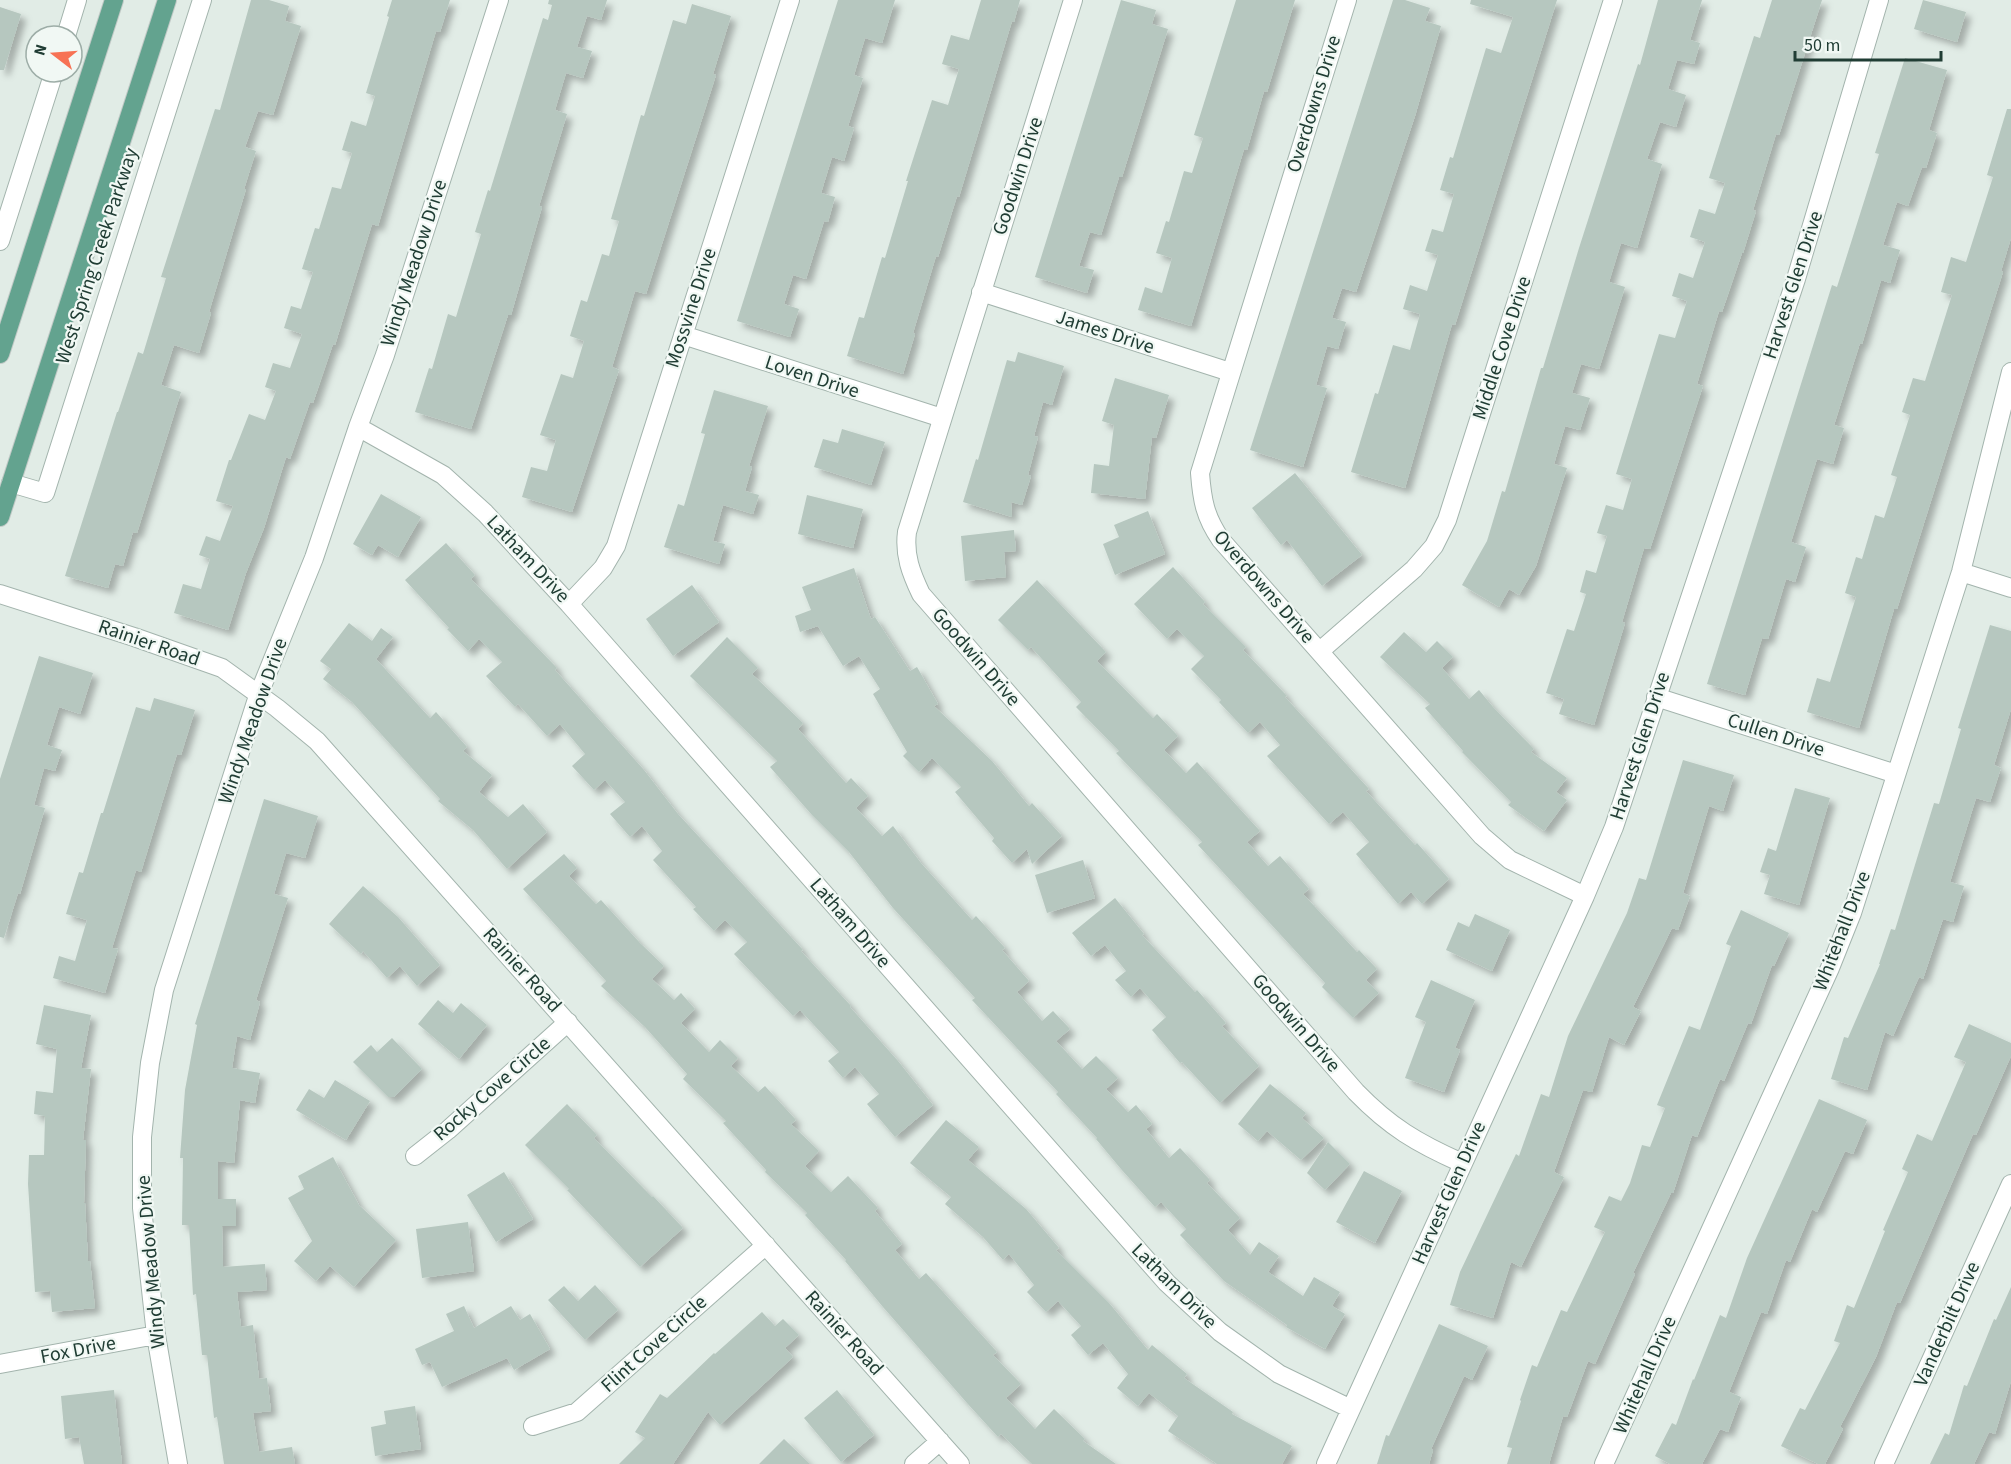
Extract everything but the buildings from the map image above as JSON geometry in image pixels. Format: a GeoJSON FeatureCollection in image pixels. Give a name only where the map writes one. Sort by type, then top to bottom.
{"type":"FeatureCollection","features":[{"type":"Feature","properties":{"kind":"main road"},"geometry":{"type":"LineString","coordinates":[[0,354],[114,0]]}},
{"type":"Feature","properties":{"kind":"main road","name":"West Spring Creek Parkway"},"geometry":{"type":"LineString","coordinates":[[0,517],[167,0]]}},
{"type":"Feature","properties":{"kind":"street"},"geometry":{"type":"LineString","coordinates":[[70,24],[77,0]]}},
{"type":"Feature","properties":{"kind":"street","name":"West Spring Creek Parkway"},"geometry":{"type":"LineString","coordinates":[[11,483],[45,493],[202,0]]}},
{"type":"Feature","properties":{"kind":"street","name":"Windy Meadow Drive"},"geometry":{"type":"LineString","coordinates":[[178,1464],[156,1335],[142,1208],[142,1137],[150,1063],[164,990],[258,696],[314,558],[385,355],[499,0]]}},
{"type":"Feature","properties":{"kind":"street","name":"Mossvine Drive"},"geometry":{"type":"LineString","coordinates":[[569,604],[603,568],[616,546],[790,0]]}},
{"type":"Feature","properties":{"kind":"street","name":"Goodwin Drive"},"geometry":{"type":"LineString","coordinates":[[1073,0],[907,532],[909,568],[921,594],[1356,1092],[1380,1116],[1421,1145],[1462,1164]]}},
{"type":"Feature","properties":{"kind":"street","name":"Overdowns Drive"},"geometry":{"type":"LineString","coordinates":[[1347,0],[1200,473],[1202,501],[1211,526],[1221,540],[1482,836],[1510,860],[1585,896]]}},
{"type":"Feature","properties":{"kind":"street","name":"Middle Cove Drive"},"geometry":{"type":"LineString","coordinates":[[1320,651],[1414,569],[1434,546],[1447,520],[1612,0]]}},
{"type":"Feature","properties":{"kind":"street","name":"Harvest Glen Drive"},"geometry":{"type":"LineString","coordinates":[[1326,1464],[1585,896],[1614,827],[1796,279],[1879,0]]}},
{"type":"Feature","properties":{"kind":"street"},"geometry":{"type":"LineString","coordinates":[[0,241],[50,84]]}},
{"type":"Feature","properties":{"kind":"street","name":"James Drive"},"geometry":{"type":"LineString","coordinates":[[981,292],[1230,372]]}},
{"type":"Feature","properties":{"kind":"street","name":"Loven Drive"},"geometry":{"type":"LineString","coordinates":[[683,335],[942,418]]}},
{"type":"Feature","properties":{"kind":"street","name":"Whitehall Drive"},"geometry":{"type":"LineString","coordinates":[[1604,1464],[1830,968],[1852,913],[1961,572],[2011,372]]}},
{"type":"Feature","properties":{"kind":"street","name":"Latham Drive"},"geometry":{"type":"LineString","coordinates":[[358,427],[417,458],[443,475],[485,513],[569,604],[1167,1283],[1220,1332],[1279,1374],[1351,1409]]}},
{"type":"Feature","properties":{"kind":"street"},"geometry":{"type":"LineString","coordinates":[[1961,572],[2011,588]]}},
{"type":"Feature","properties":{"kind":"street","name":"Rainier Road"},"geometry":{"type":"LineString","coordinates":[[0,594],[134,637],[222,669],[277,708],[317,741],[960,1464]]}},
{"type":"Feature","properties":{"kind":"street","name":"Cullen Drive"},"geometry":{"type":"LineString","coordinates":[[1656,697],[1896,774]]}},
{"type":"Feature","properties":{"kind":"street","name":"Rocky Cove Circle"},"geometry":{"type":"LineString","coordinates":[[415,1156],[448,1130],[568,1022]]}},
{"type":"Feature","properties":{"kind":"street","name":"Vanderbilt Drive"},"geometry":{"type":"LineString","coordinates":[[1884,1464],[2011,1184]]}},
{"type":"Feature","properties":{"kind":"street","name":"Flint Cove Circle"},"geometry":{"type":"LineString","coordinates":[[533,1426],[577,1412],[766,1245]]}},
{"type":"Feature","properties":{"kind":"street","name":"Fox Drive"},"geometry":{"type":"LineString","coordinates":[[0,1364],[156,1335]]}},
{"type":"Feature","properties":{"kind":"street"},"geometry":{"type":"LineString","coordinates":[[914,1464],[940,1441]]}}]}
